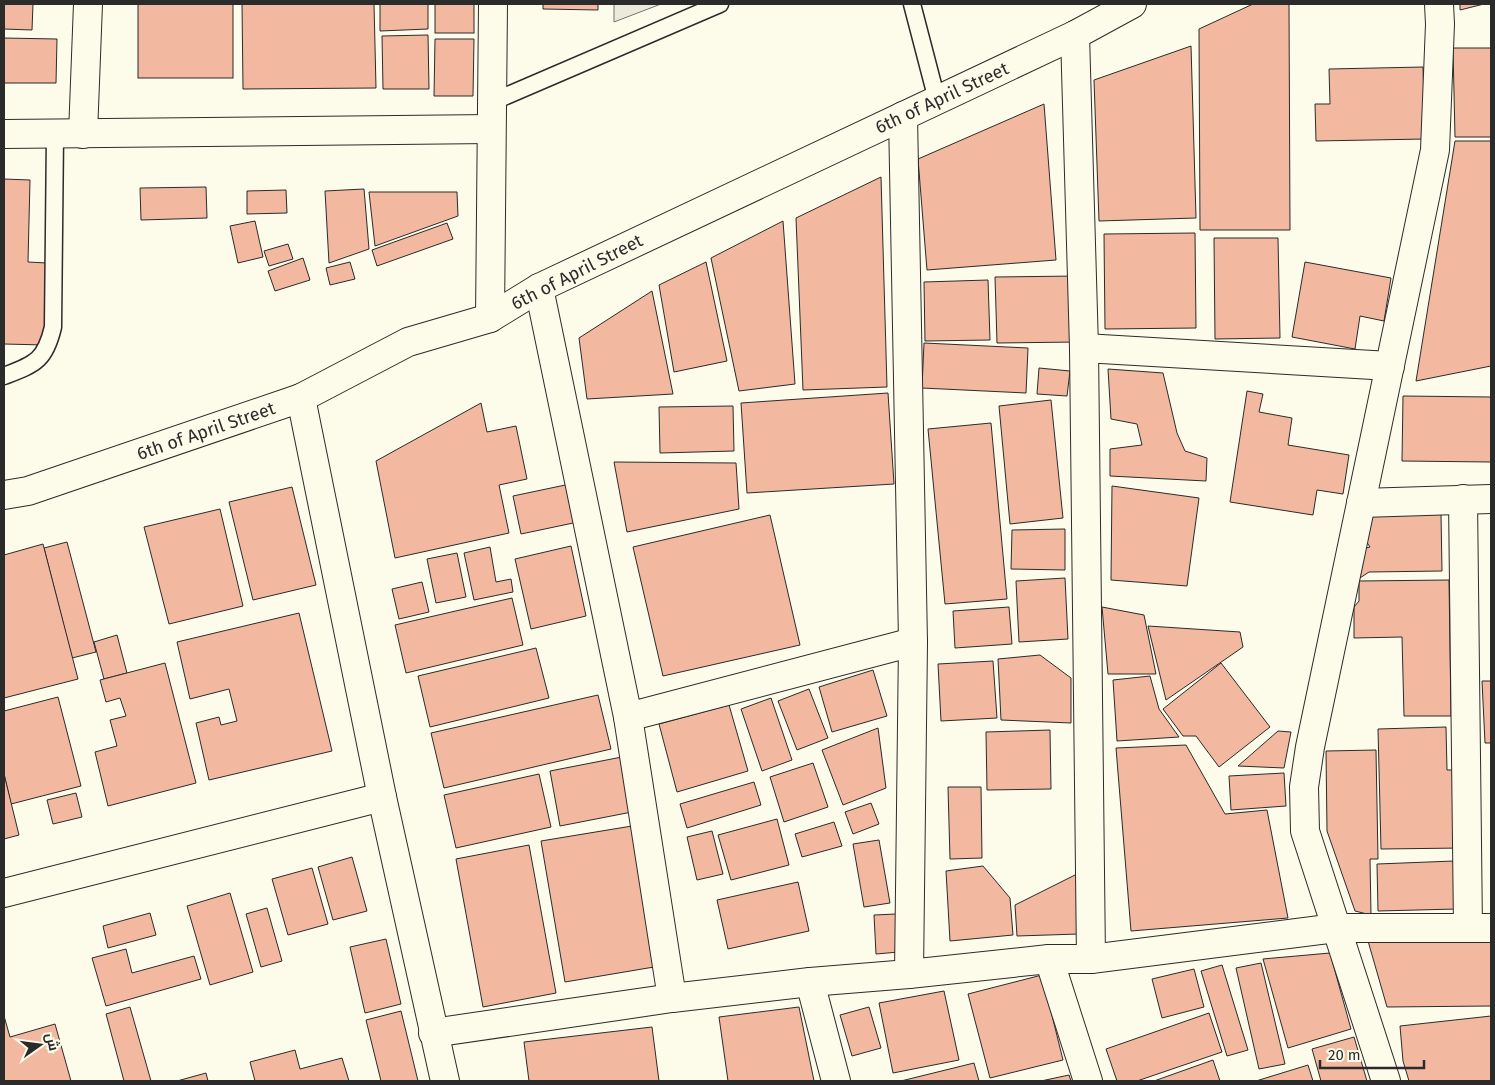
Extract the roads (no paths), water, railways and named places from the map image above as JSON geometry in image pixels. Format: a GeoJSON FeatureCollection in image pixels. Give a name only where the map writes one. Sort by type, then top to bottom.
{"type":"FeatureCollection","features":[{"type":"Feature","properties":{"kind":"street"},"geometry":{"type":"LineString","coordinates":[[83,134],[88,4]]}},
{"type":"Feature","properties":{"kind":"street"},"geometry":{"type":"LineString","coordinates":[[490,318],[492,4]]}},
{"type":"Feature","properties":{"kind":"street","name":"6th of April Street"},"geometry":{"type":"LineString","coordinates":[[4,495],[28,491],[301,398],[408,342],[490,318],[539,288],[1076,35],[1132,4]]}},
{"type":"Feature","properties":{"kind":"street"},"geometry":{"type":"LineString","coordinates":[[1386,1081],[1306,831],[1304,788],[1310,747],[1436,150],[1439,4]]}},
{"type":"Feature","properties":{"kind":"street"},"geometry":{"type":"LineString","coordinates":[[1076,35],[1084,348],[1091,959]]}},
{"type":"Feature","properties":{"kind":"street"},"geometry":{"type":"LineString","coordinates":[[903,116],[913,642],[909,974]]}},
{"type":"Feature","properties":{"kind":"street"},"geometry":{"type":"LineString","coordinates":[[4,134],[491,129]]}},
{"type":"Feature","properties":{"kind":"street"},"geometry":{"type":"LineString","coordinates":[[539,288],[628,717],[672,998]]}},
{"type":"Feature","properties":{"kind":"street"},"geometry":{"type":"LineString","coordinates":[[1084,348],[1390,366]]}},
{"type":"Feature","properties":{"kind":"street"},"geometry":{"type":"LineString","coordinates":[[301,398],[382,797],[445,1081]]}},
{"type":"Feature","properties":{"kind":"street"},"geometry":{"type":"LineString","coordinates":[[1361,503],[1491,498]]}},
{"type":"Feature","properties":{"kind":"street"},"geometry":{"type":"LineString","coordinates":[[433,1033],[672,998],[810,982],[1050,959],[1091,959],[1336,928],[1480,928],[1462,500]]}},
{"type":"Feature","properties":{"kind":"street"},"geometry":{"type":"LineString","coordinates":[[628,717],[913,642]]}},
{"type":"Feature","properties":{"kind":"street"},"geometry":{"type":"LineString","coordinates":[[4,893],[382,797]]}},
{"type":"Feature","properties":{"kind":"street"},"geometry":{"type":"LineString","coordinates":[[1050,959],[1088,1081]]}},
{"type":"Feature","properties":{"kind":"street"},"geometry":{"type":"LineString","coordinates":[[810,982],[836,1081]]}},
{"type":"Feature","properties":{"kind":"lane"},"geometry":{"type":"LineString","coordinates":[[492,102],[720,4]]}},
{"type":"Feature","properties":{"kind":"lane"},"geometry":{"type":"LineString","coordinates":[[912,4],[937,100]]}},
{"type":"Feature","properties":{"kind":"lane"},"geometry":{"type":"LineString","coordinates":[[4,376],[42,358],[50,344],[54,327],[55,134]]}}]}
